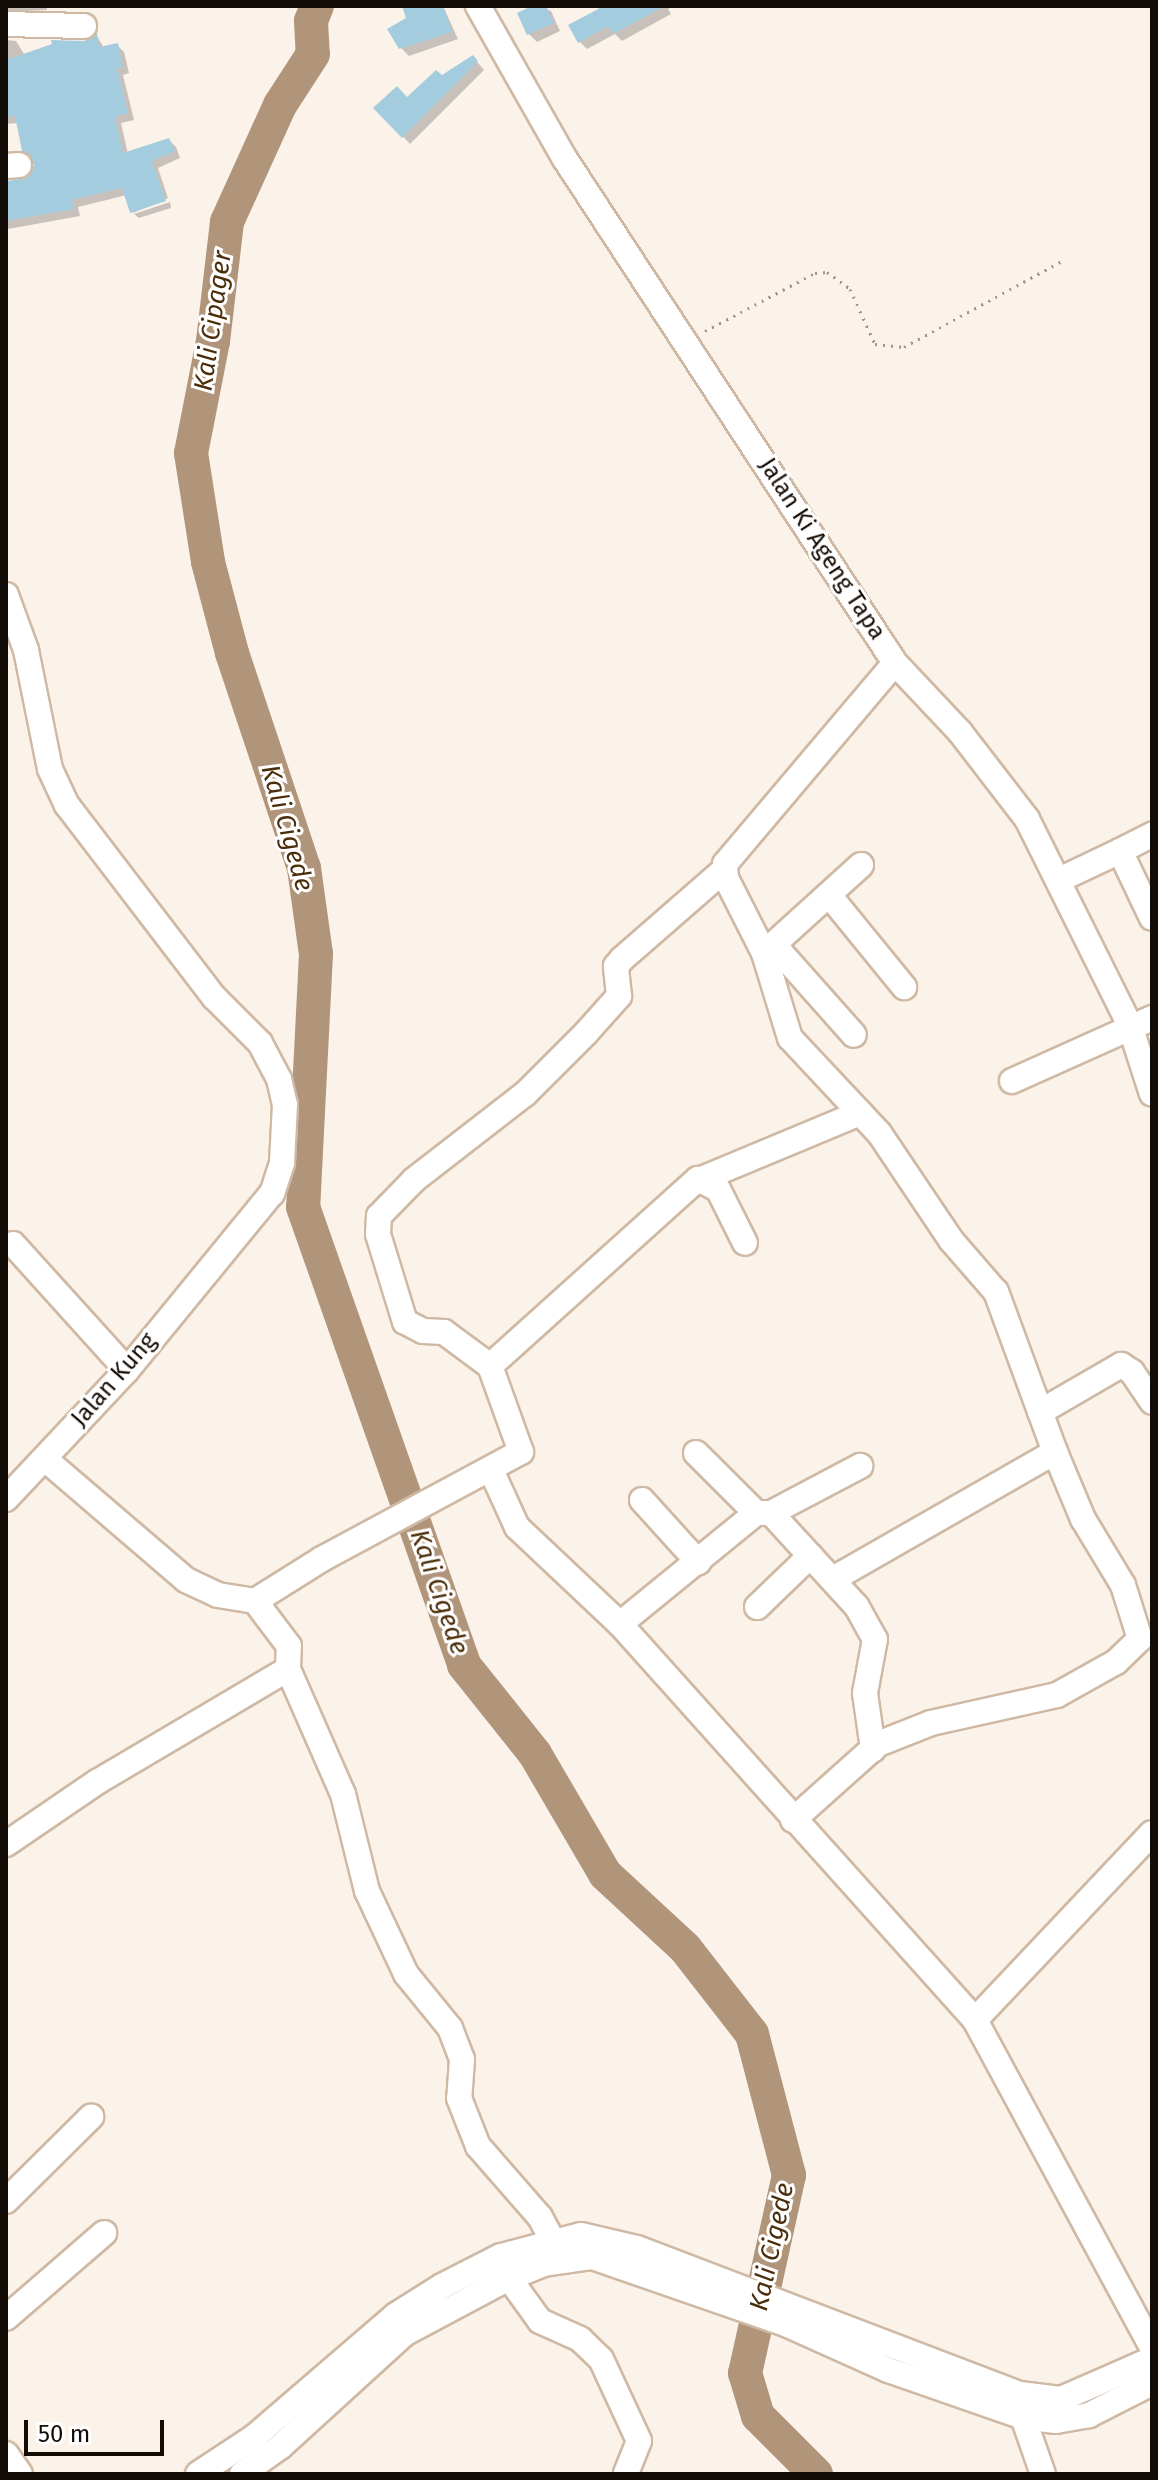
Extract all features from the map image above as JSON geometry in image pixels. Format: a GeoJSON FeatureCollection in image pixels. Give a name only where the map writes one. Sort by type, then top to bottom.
{"type":"FeatureCollection","features":[{"type":"Feature","properties":{"kind":"street","name":"Jalan Ki Ageng Tapa"},"geometry":{"type":"LineString","coordinates":[[478,6],[565,159],[687,340],[895,663],[999,779],[1061,879],[1141,1022],[1152,1094]]}},
{"type":"Feature","properties":{"kind":"street"},"geometry":{"type":"LineString","coordinates":[[6,24],[84,26]]}},
{"type":"Feature","properties":{"kind":"street","name":"Jalan Kung"},"geometry":{"type":"LineString","coordinates":[[6,595],[26,650],[50,769],[67,805],[214,997],[260,1043],[279,1079],[284,1135],[272,1193],[216,1257],[127,1370],[6,1499]]}},
{"type":"Feature","properties":{"kind":"street"},"geometry":{"type":"LineString","coordinates":[[45,1459],[186,1580],[218,1595],[255,1601],[389,1522],[491,1470],[522,1450],[490,1366],[444,1332],[423,1331],[405,1322],[378,1234],[379,1216],[414,1180],[525,1094],[586,1033],[619,996],[616,966],[724,870],[895,663]]}},
{"type":"Feature","properties":{"kind":"street"},"geometry":{"type":"LineString","coordinates":[[1061,879],[1152,835]]}},
{"type":"Feature","properties":{"kind":"street"},"geometry":{"type":"LineString","coordinates":[[1120,851],[1152,918]]}},
{"type":"Feature","properties":{"kind":"street"},"geometry":{"type":"LineString","coordinates":[[769,949],[861,865]]}},
{"type":"Feature","properties":{"kind":"street"},"geometry":{"type":"LineString","coordinates":[[724,870],[769,949],[854,1035]]}},
{"type":"Feature","properties":{"kind":"street"},"geometry":{"type":"LineString","coordinates":[[829,895],[904,987]]}},
{"type":"Feature","properties":{"kind":"street"},"geometry":{"type":"LineString","coordinates":[[769,949],[790,1038],[903,1164],[951,1240],[996,1292],[1083,1519],[1123,1585],[1140,1634],[1138,1643],[1116,1662],[1057,1695],[931,1723],[873,1749],[793,1820]]}},
{"type":"Feature","properties":{"kind":"street"},"geometry":{"type":"LineString","coordinates":[[1012,1081],[1141,1022]]}},
{"type":"Feature","properties":{"kind":"street"},"geometry":{"type":"LineString","coordinates":[[490,1366],[617,1248],[704,1178],[860,1113]]}},
{"type":"Feature","properties":{"kind":"street"},"geometry":{"type":"LineString","coordinates":[[704,1178],[718,1189],[745,1243]]}},
{"type":"Feature","properties":{"kind":"street"},"geometry":{"type":"LineString","coordinates":[[13,1244],[127,1370]]}},
{"type":"Feature","properties":{"kind":"street"},"geometry":{"type":"LineString","coordinates":[[1040,1412],[1121,1365],[1132,1372],[1152,1402]]}},
{"type":"Feature","properties":{"kind":"street"},"geometry":{"type":"LineString","coordinates":[[833,1579],[1055,1452]]}},
{"type":"Feature","properties":{"kind":"street"},"geometry":{"type":"LineString","coordinates":[[696,1453],[833,1579],[875,1639],[865,1693],[873,1749]]}},
{"type":"Feature","properties":{"kind":"street"},"geometry":{"type":"LineString","coordinates":[[620,1624],[675,1575],[698,1562],[764,1513],[860,1466]]}},
{"type":"Feature","properties":{"kind":"street"},"geometry":{"type":"LineString","coordinates":[[491,1470],[517,1527],[620,1624],[975,2020],[1152,2348]]}},
{"type":"Feature","properties":{"kind":"street"},"geometry":{"type":"LineString","coordinates":[[642,1500],[698,1562]]}},
{"type":"Feature","properties":{"kind":"street"},"geometry":{"type":"LineString","coordinates":[[757,1607],[810,1556]]}},
{"type":"Feature","properties":{"kind":"street"},"geometry":{"type":"LineString","coordinates":[[255,1601],[289,1646],[288,1669],[343,1794],[367,1891],[406,1974],[450,2028],[462,2059],[459,2098],[478,2146],[540,2217],[546,2253]]}},
{"type":"Feature","properties":{"kind":"street"},"geometry":{"type":"LineString","coordinates":[[6,1844],[97,1782],[288,1669]]}},
{"type":"Feature","properties":{"kind":"street"},"geometry":{"type":"LineString","coordinates":[[975,2020],[1152,1833]]}},
{"type":"Feature","properties":{"kind":"street"},"geometry":{"type":"LineString","coordinates":[[6,2201],[91,2117]]}},
{"type":"Feature","properties":{"kind":"street"},"geometry":{"type":"LineString","coordinates":[[6,2318],[104,2233]]}},
{"type":"Feature","properties":{"kind":"street"},"geometry":{"type":"LineString","coordinates":[[242,2474],[280,2447],[404,2334],[509,2278],[546,2253]]}},
{"type":"Feature","properties":{"kind":"street"},"geometry":{"type":"LineString","coordinates":[[198,2474],[254,2437],[408,2308],[501,2256],[546,2253],[592,2257],[704,2285],[1040,2398],[1061,2399],[1152,2359]]}},
{"type":"Feature","properties":{"kind":"street"},"geometry":{"type":"LineString","coordinates":[[509,2278],[540,2321],[580,2339],[601,2359],[639,2441],[626,2474]]}},
{"type":"Feature","properties":{"kind":"street"},"geometry":{"type":"LineString","coordinates":[[792,2317],[888,2370],[1023,2417],[1056,2421],[1089,2415],[1152,2383]]}},
{"type":"Feature","properties":{"kind":"street"},"geometry":{"type":"LineString","coordinates":[[1023,2417],[1043,2474]]}},
{"type":"Feature","properties":{"kind":"street"},"geometry":{"type":"LineString","coordinates":[[6,2454],[20,2474]]}},
{"type":"Feature","properties":{"kind":"path"},"geometry":{"type":"LineString","coordinates":[[687,340],[815,273],[827,272],[850,289],[875,344],[904,347],[1062,261]]}},
{"type":"Feature","properties":{"kind":"building"},"geometry":{"type":"Polygon","coordinates":[[[402,6],[443,6],[452,32],[399,49],[387,29],[406,18],[402,6]]]}},
{"type":"Feature","properties":{"kind":"building"},"geometry":{"type":"Polygon","coordinates":[[[532,6],[546,6],[554,23],[527,35],[517,13],[532,6]]]}},
{"type":"Feature","properties":{"kind":"building"},"geometry":{"type":"Polygon","coordinates":[[[604,6],[665,6],[613,34],[608,26],[578,43],[568,25],[604,6]]]}},
{"type":"Feature","properties":{"kind":"building"},"geometry":{"type":"Polygon","coordinates":[[[97,33],[99,47],[118,43],[123,67],[117,68],[128,113],[115,117],[123,153],[169,138],[175,151],[152,161],[166,201],[130,213],[122,188],[72,200],[74,209],[6,221],[6,181],[27,178],[34,165],[22,151],[15,116],[6,117],[6,60],[52,44],[51,40],[84,41],[97,33]]]}},
{"type":"Feature","properties":{"kind":"building"},"geometry":{"type":"Polygon","coordinates":[[[473,55],[478,61],[402,138],[373,108],[397,86],[407,97],[436,70],[442,75],[473,55]]]}},
{"type":"Feature","properties":{"kind":"waterway","name":"Kali Cigede"},"geometry":{"type":"LineString","coordinates":[[317,6],[311,21],[313,54],[280,105],[227,222],[213,341],[191,453],[208,562],[232,653],[304,868],[316,954],[303,1207],[464,1665],[535,1754],[605,1874],[685,1948],[752,2034],[789,2175],[745,2373],[758,2416],[816,2474]]}},
{"type":"Feature","properties":{"kind":"water label","name":"Kali Cipager"},"geometry":{"type":"Point","coordinates":[213,321]}}]}
